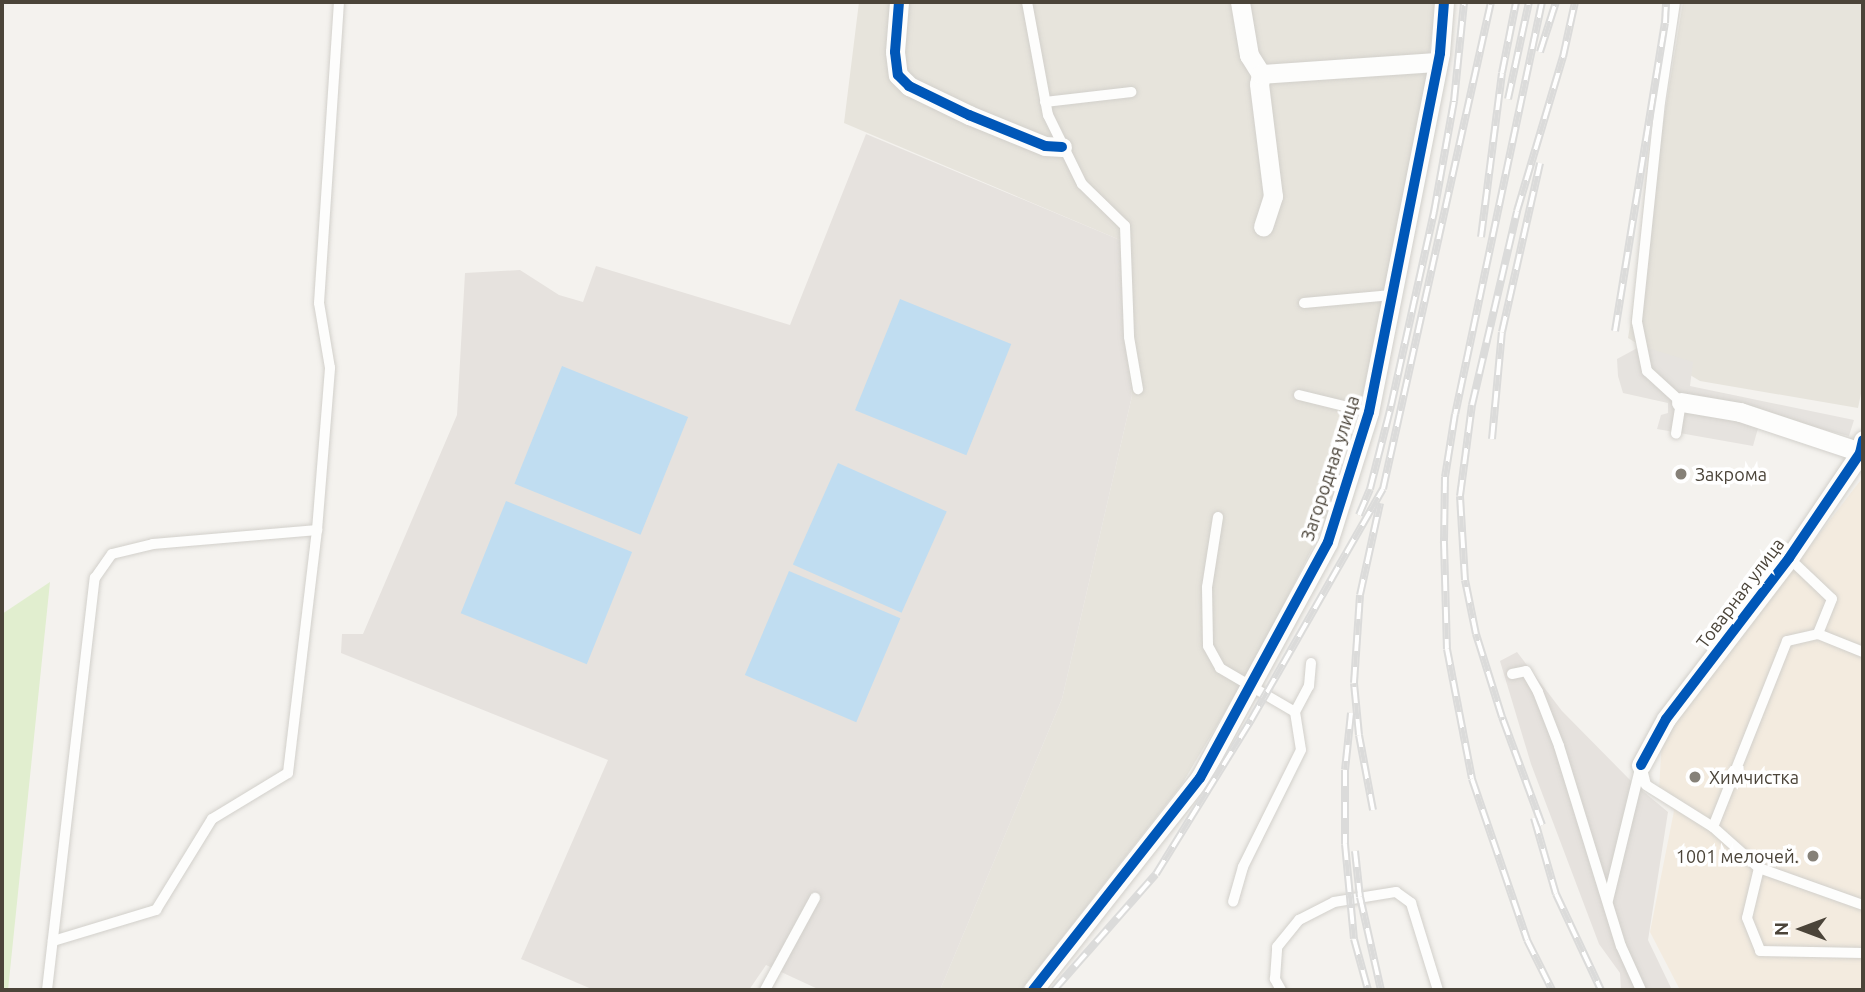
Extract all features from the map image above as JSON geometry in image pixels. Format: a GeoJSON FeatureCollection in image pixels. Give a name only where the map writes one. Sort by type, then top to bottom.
{"type":"FeatureCollection","features":[{"type":"Feature","properties":{"kind":"street"},"geometry":{"type":"LineString","coordinates":[[898,2],[895,52],[898,75],[909,86],[969,115],[1045,146],[1062,147]]}},
{"type":"Feature","properties":{"kind":"street"},"geometry":{"type":"LineString","coordinates":[[1240,2],[1249,55],[1261,74],[1259,84],[1273,196],[1263,226]]}},
{"type":"Feature","properties":{"kind":"street","name":"Загородная улица"},"geometry":{"type":"LineString","coordinates":[[1033,990],[1200,778],[1328,542],[1369,412],[1438,62],[1444,2]]}},
{"type":"Feature","properties":{"kind":"street"},"geometry":{"type":"LineString","coordinates":[[1261,74],[1438,62]]}},
{"type":"Feature","properties":{"kind":"street"},"geometry":{"type":"LineString","coordinates":[[1681,402],[1740,412],[1862,449]]}},
{"type":"Feature","properties":{"kind":"street","name":"Товарная улица"},"geometry":{"type":"LineString","coordinates":[[1641,765],[1666,719],[1789,558],[1862,449]]}},
{"type":"Feature","properties":{"kind":"lane"},"geometry":{"type":"LineString","coordinates":[[53,941],[156,909],[212,819],[288,773],[317,530],[330,368],[319,303],[338,2]]}},
{"type":"Feature","properties":{"kind":"lane"},"geometry":{"type":"LineString","coordinates":[[1027,2],[1045,102],[1062,147],[1082,184],[1125,226],[1129,337],[1138,389]]}},
{"type":"Feature","properties":{"kind":"lane"},"geometry":{"type":"LineString","coordinates":[[1675,2],[1660,102],[1637,322],[1647,371],[1681,402],[1676,434]]}},
{"type":"Feature","properties":{"kind":"lane"},"geometry":{"type":"LineString","coordinates":[[1045,102],[1131,92]]}},
{"type":"Feature","properties":{"kind":"lane"},"geometry":{"type":"LineString","coordinates":[[1304,303],[1392,295]]}},
{"type":"Feature","properties":{"kind":"lane"},"geometry":{"type":"LineString","coordinates":[[1299,395],[1369,412]]}},
{"type":"Feature","properties":{"kind":"lane"},"geometry":{"type":"LineString","coordinates":[[1218,517],[1206,587],[1208,646],[1220,668],[1295,712]]}},
{"type":"Feature","properties":{"kind":"lane"},"geometry":{"type":"LineString","coordinates":[[47,990],[95,578],[111,554],[153,544],[317,530]]}},
{"type":"Feature","properties":{"kind":"lane"},"geometry":{"type":"LineString","coordinates":[[1789,558],[1832,599],[1818,634]]}},
{"type":"Feature","properties":{"kind":"lane"},"geometry":{"type":"LineString","coordinates":[[1713,827],[1787,640],[1818,634],[1863,652]]}},
{"type":"Feature","properties":{"kind":"lane"},"geometry":{"type":"LineString","coordinates":[[1233,902],[1243,867],[1301,750],[1295,712],[1309,687],[1311,663]]}},
{"type":"Feature","properties":{"kind":"lane"},"geometry":{"type":"LineString","coordinates":[[1512,674],[1525,671],[1538,692],[1559,746],[1621,946],[1640,990]]}},
{"type":"Feature","properties":{"kind":"lane"},"geometry":{"type":"LineString","coordinates":[[1641,765],[1646,785],[1713,827],[1759,868],[1863,905]]}},
{"type":"Feature","properties":{"kind":"lane"},"geometry":{"type":"LineString","coordinates":[[1608,901],[1641,765]]}},
{"type":"Feature","properties":{"kind":"lane"},"geometry":{"type":"LineString","coordinates":[[1759,868],[1747,918],[1759,951],[1863,953]]}},
{"type":"Feature","properties":{"kind":"lane"},"geometry":{"type":"LineString","coordinates":[[1281,990],[1275,979],[1278,947],[1299,920],[1334,902],[1396,892],[1411,903],[1438,990]]}},
{"type":"Feature","properties":{"kind":"lane"},"geometry":{"type":"LineString","coordinates":[[765,990],[815,898]]}},
{"type":"Feature","properties":{"kind":"shaded area"},"geometry":{"type":"Polygon","coordinates":[[[859,2],[1436,2],[1419,131],[1361,402],[1327,519],[1254,663],[1182,784],[1021,990],[940,990],[1062,699],[1132,396],[1124,333],[1120,240],[844,123],[859,2]]]}},
{"type":"Feature","properties":{"kind":"shaded area"},"geometry":{"type":"Polygon","coordinates":[[[1683,2],[1863,2],[1863,384],[1858,408],[1700,381],[1628,338],[1683,2]]]}},
{"type":"Feature","properties":{"kind":"shaded area"},"geometry":{"type":"Polygon","coordinates":[[[866,134],[1120,240],[1124,333],[1132,396],[1062,699],[940,990],[820,990],[766,965],[749,990],[594,990],[521,959],[608,760],[341,653],[342,634],[363,634],[457,415],[465,273],[520,270],[559,295],[583,302],[596,266],[790,325],[866,134]]]}},
{"type":"Feature","properties":{"kind":"shaded area"},"geometry":{"type":"Polygon","coordinates":[[[1641,346],[1693,362],[1690,386],[1854,420],[1849,436],[1762,414],[1753,446],[1657,429],[1661,415],[1668,413],[1668,403],[1623,393],[1618,376],[1617,359],[1641,346]]]}},
{"type":"Feature","properties":{"kind":"shaded area"},"geometry":{"type":"Polygon","coordinates":[[[1863,477],[1863,990],[1680,990],[1650,932],[1674,811],[1659,790],[1662,739],[1863,477]]]}},
{"type":"Feature","properties":{"kind":"shaded area"},"geometry":{"type":"Polygon","coordinates":[[[1517,652],[1562,711],[1632,782],[1668,812],[1648,940],[1672,990],[1621,990],[1620,973],[1599,944],[1531,764],[1500,661],[1517,652]]]}},
{"type":"Feature","properties":{"kind":"green space"},"geometry":{"type":"Polygon","coordinates":[[[50,582],[8,990],[2,990],[2,614],[50,582]]]}},
{"type":"Feature","properties":{"kind":"water"},"geometry":{"type":"Polygon","coordinates":[[[900,299],[1011,344],[966,455],[855,410],[900,299]]]}},
{"type":"Feature","properties":{"kind":"water"},"geometry":{"type":"Polygon","coordinates":[[[562,366],[688,417],[641,535],[514,484],[562,366]]]}},
{"type":"Feature","properties":{"kind":"water"},"geometry":{"type":"Polygon","coordinates":[[[838,463],[947,511],[902,613],[793,564],[838,463]]]}},
{"type":"Feature","properties":{"kind":"water"},"geometry":{"type":"Polygon","coordinates":[[[506,501],[632,552],[587,664],[461,613],[506,501]]]}},
{"type":"Feature","properties":{"kind":"water"},"geometry":{"type":"Polygon","coordinates":[[[789,571],[900,618],[856,722],[745,675],[789,571]]]}},
{"type":"Feature","properties":{"kind":"railway"},"geometry":{"type":"LineString","coordinates":[[1359,515],[1370,489],[1391,406],[1434,212],[1454,101],[1464,2]]}},
{"type":"Feature","properties":{"kind":"railway"},"geometry":{"type":"LineString","coordinates":[[1054,990],[1156,874],[1251,720],[1383,489],[1491,2]]}},
{"type":"Feature","properties":{"kind":"railway"},"geometry":{"type":"LineString","coordinates":[[1481,237],[1502,73],[1516,2]]}},
{"type":"Feature","properties":{"kind":"railway"},"geometry":{"type":"LineString","coordinates":[[1508,99],[1529,2]]}},
{"type":"Feature","properties":{"kind":"railway"},"geometry":{"type":"LineString","coordinates":[[1542,2],[1455,414],[1445,477],[1444,543],[1447,649],[1472,779],[1527,940],[1552,990]]}},
{"type":"Feature","properties":{"kind":"railway"},"geometry":{"type":"LineString","coordinates":[[1540,52],[1556,2]]}},
{"type":"Feature","properties":{"kind":"railway"},"geometry":{"type":"LineString","coordinates":[[1542,825],[1502,717],[1476,634],[1465,580],[1460,496],[1472,405],[1517,211],[1563,57],[1575,2]]}},
{"type":"Feature","properties":{"kind":"railway"},"geometry":{"type":"LineString","coordinates":[[1615,331],[1665,23],[1666,2]]}},
{"type":"Feature","properties":{"kind":"railway"},"geometry":{"type":"LineString","coordinates":[[1492,439],[1502,332],[1540,163]]}},
{"type":"Feature","properties":{"kind":"railway"},"geometry":{"type":"LineString","coordinates":[[1373,810],[1359,735],[1354,683],[1360,595],[1380,503]]}},
{"type":"Feature","properties":{"kind":"railway"},"geometry":{"type":"LineString","coordinates":[[1351,713],[1345,770],[1345,844],[1354,939],[1368,990]]}},
{"type":"Feature","properties":{"kind":"railway"},"geometry":{"type":"LineString","coordinates":[[1534,818],[1556,894],[1601,990]]}},
{"type":"Feature","properties":{"kind":"railway"},"geometry":{"type":"LineString","coordinates":[[1355,851],[1360,897],[1381,990]]}},
{"type":"Feature","properties":{"kind":"cycle path"},"geometry":{"type":"LineString","coordinates":[[899,2],[895,52],[898,75],[909,86],[969,115],[1045,146],[1062,147]]}},
{"type":"Feature","properties":{"kind":"cycle path"},"geometry":{"type":"LineString","coordinates":[[1033,990],[1200,778],[1328,542],[1369,412],[1440,53],[1444,2]]}},
{"type":"Feature","properties":{"kind":"cycle path"},"geometry":{"type":"LineString","coordinates":[[1641,765],[1666,719],[1789,558],[1860,453],[1863,440]]}},
{"type":"Feature","properties":{"kind":"place","name":"Закрома"},"geometry":{"type":"Point","coordinates":[1681,474]}},
{"type":"Feature","properties":{"kind":"place","name":"Химчистка"},"geometry":{"type":"Point","coordinates":[1695,777]}},
{"type":"Feature","properties":{"kind":"place","name":"1001 мелочей."},"geometry":{"type":"Point","coordinates":[1813,856]}}]}
